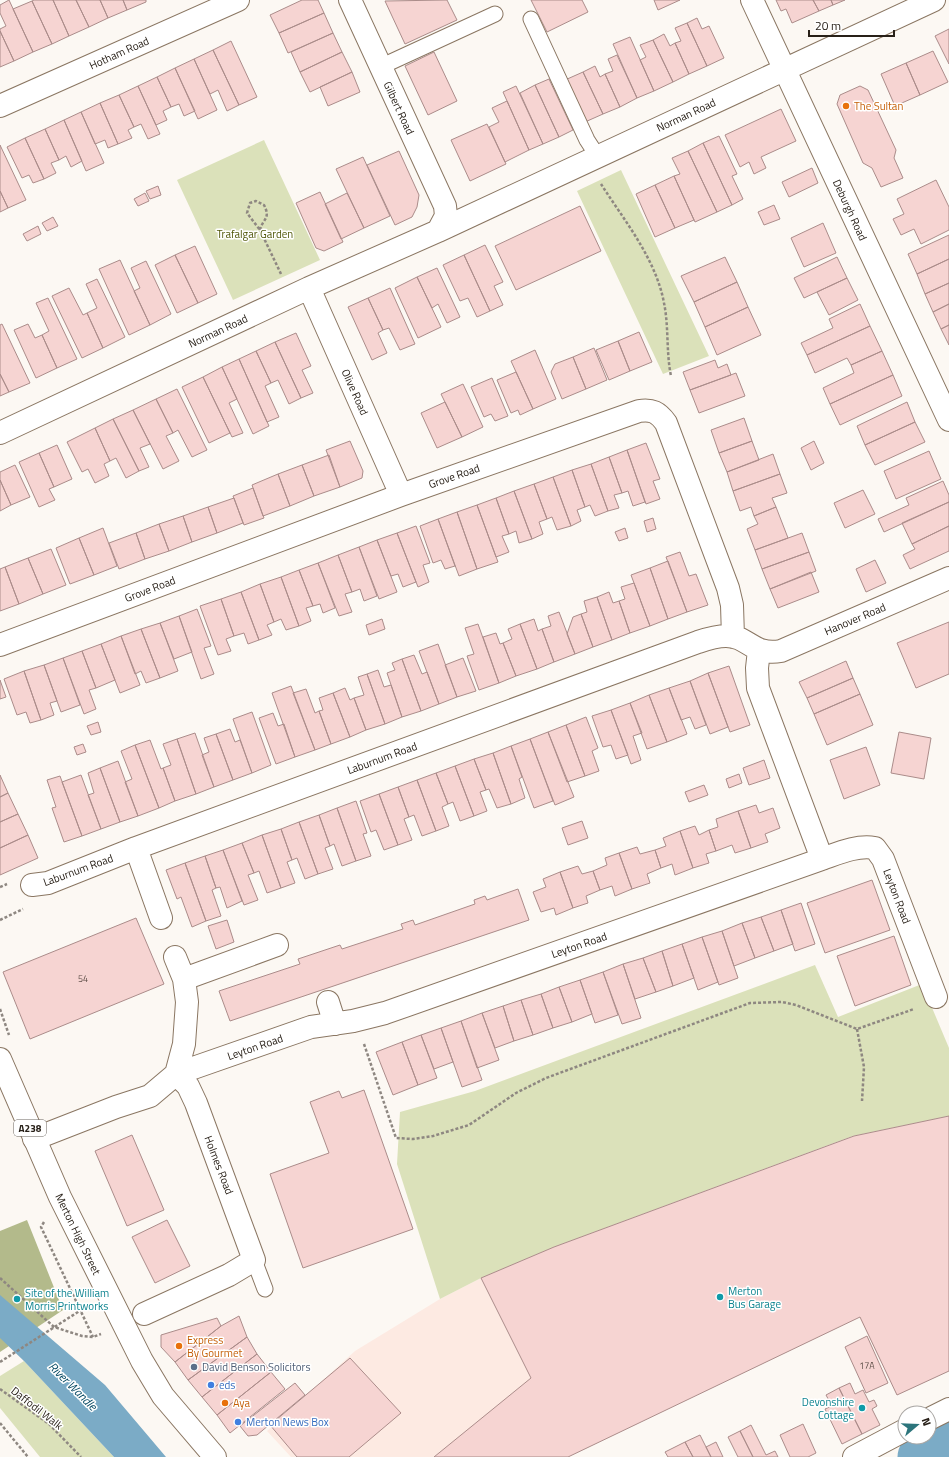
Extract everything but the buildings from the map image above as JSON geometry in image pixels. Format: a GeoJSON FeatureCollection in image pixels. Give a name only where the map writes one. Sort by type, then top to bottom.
{"type":"FeatureCollection","features":[{"type":"Feature","properties":{"kind":"street","name":"Hotham Road"},"geometry":{"type":"LineString","coordinates":[[0,106],[238,0]]}},
{"type":"Feature","properties":{"kind":"street","name":"Gilbert Road"},"geometry":{"type":"LineString","coordinates":[[350,0],[445,206],[442,223]]}},
{"type":"Feature","properties":{"kind":"street","name":"Deburgh Road"},"geometry":{"type":"LineString","coordinates":[[752,0],[949,420]]}},
{"type":"Feature","properties":{"kind":"street","name":"Norman Road"},"geometry":{"type":"LineString","coordinates":[[0,433],[309,288],[442,223],[550,178],[598,167],[784,69],[934,0]]}},
{"type":"Feature","properties":{"kind":"street","name":"Olive Road"},"geometry":{"type":"LineString","coordinates":[[309,288],[401,495]]}},
{"type":"Feature","properties":{"kind":"street","name":"Grove Road"},"geometry":{"type":"LineString","coordinates":[[0,645],[401,495],[639,411],[654,411],[661,416],[666,423],[728,588],[732,605],[733,637]]}},
{"type":"Feature","properties":{"kind":"street","name":"Hanover Road"},"geometry":{"type":"LineString","coordinates":[[759,650],[770,653],[781,651],[949,578]]}},
{"type":"Feature","properties":{"kind":"street","name":"Laburnum Road"},"geometry":{"type":"LineString","coordinates":[[32,885],[48,883],[136,848],[698,642],[719,637],[733,637]]}},
{"type":"Feature","properties":{"kind":"street"},"geometry":{"type":"LineString","coordinates":[[733,637],[748,643],[759,650],[757,668],[758,688],[822,859]]}},
{"type":"Feature","properties":{"kind":"street","name":"Leyton Road"},"geometry":{"type":"LineString","coordinates":[[176,1074],[311,1027],[385,1013],[822,859],[865,846],[875,848],[883,859],[936,997]]}},
{"type":"Feature","properties":{"kind":"street"},"geometry":{"type":"LineString","coordinates":[[136,848],[161,918]]}},
{"type":"Feature","properties":{"kind":"street"},"geometry":{"type":"LineString","coordinates":[[184,979],[277,945]]}},
{"type":"Feature","properties":{"kind":"street"},"geometry":{"type":"LineString","coordinates":[[34,1139],[116,1107],[150,1096],[176,1074],[184,1044],[187,1002],[184,979],[175,958]]}},
{"type":"Feature","properties":{"kind":"street"},"geometry":{"type":"LineString","coordinates":[[328,1002],[328,1025]]}},
{"type":"Feature","properties":{"kind":"street","name":"Merton High Street"},"geometry":{"type":"LineString","coordinates":[[0,1059],[60,1197],[142,1361],[163,1396],[215,1457]]}},
{"type":"Feature","properties":{"kind":"street","name":"Holmes Road"},"geometry":{"type":"LineString","coordinates":[[176,1074],[188,1086],[196,1103],[254,1260]]}},
{"type":"Feature","properties":{"kind":"street"},"geometry":{"type":"LineString","coordinates":[[144,1314],[229,1275],[254,1260]]}},
{"type":"Feature","properties":{"kind":"street"},"geometry":{"type":"LineString","coordinates":[[937,1415],[949,1409]]}},
{"type":"Feature","properties":{"kind":"street"},"geometry":{"type":"LineString","coordinates":[[854,1457],[897,1434]]}},
{"type":"Feature","properties":{"kind":"lane"},"geometry":{"type":"LineString","coordinates":[[380,67],[495,14]]}},
{"type":"Feature","properties":{"kind":"lane"},"geometry":{"type":"LineString","coordinates":[[531,19],[598,167]]}},
{"type":"Feature","properties":{"kind":"lane","name":"Holmes Road"},"geometry":{"type":"LineString","coordinates":[[254,1260],[265,1289]]}},
{"type":"Feature","properties":{"kind":"path"},"geometry":{"type":"LineString","coordinates":[[598,167],[643,250],[657,280],[664,303],[671,376]]}},
{"type":"Feature","properties":{"kind":"path"},"geometry":{"type":"LineString","coordinates":[[260,230],[262,224],[267,218],[268,212],[264,205],[256,201],[250,203],[247,213],[260,230],[282,276]]}},
{"type":"Feature","properties":{"kind":"path"},"geometry":{"type":"LineString","coordinates":[[363,1041],[396,1138],[413,1139],[433,1136],[468,1125],[516,1093],[546,1078],[750,1003],[782,1002],[796,1005],[857,1029],[916,1009],[914,1002]]}},
{"type":"Feature","properties":{"kind":"path"},"geometry":{"type":"LineString","coordinates":[[857,1029],[864,1067],[862,1101]]}},
{"type":"Feature","properties":{"kind":"path"},"geometry":{"type":"LineString","coordinates":[[41,1227],[93,1337]]}},
{"type":"Feature","properties":{"kind":"path"},"geometry":{"type":"LineString","coordinates":[[0,1278],[54,1327],[82,1336],[93,1337],[99,1334]]}},
{"type":"Feature","properties":{"kind":"path"},"geometry":{"type":"LineString","coordinates":[[0,1362],[81,1310]]}},
{"type":"Feature","properties":{"kind":"path","name":"Daffodil Walk"},"geometry":{"type":"LineString","coordinates":[[0,1389],[49,1424],[81,1457]]}},
{"type":"Feature","properties":{"kind":"path"},"geometry":{"type":"LineString","coordinates":[[0,1423],[28,1457]]}},
{"type":"Feature","properties":{"kind":"shaded area","name":"Merton Bus Garage"},"geometry":{"type":"Polygon","coordinates":[[[949,1116],[949,1371],[897,1395],[859,1317],[568,1457],[291,1457],[267,1431],[355,1351],[440,1299],[481,1278],[554,1247],[854,1136],[949,1116]]]}},
{"type":"Feature","properties":{"kind":"green space","name":"Trafalgar Garden"},"geometry":{"type":"Polygon","coordinates":[[[264,140],[320,260],[233,300],[177,180],[264,140]]]}},
{"type":"Feature","properties":{"kind":"green space"},"geometry":{"type":"Polygon","coordinates":[[[621,170],[709,356],[663,374],[577,191],[621,170]]]}},
{"type":"Feature","properties":{"kind":"green space"},"geometry":{"type":"Polygon","coordinates":[[[815,965],[838,1017],[922,984],[949,1048],[949,1116],[853,1136],[554,1247],[481,1278],[440,1299],[397,1164],[400,1112],[475,1091],[815,965]]]}},
{"type":"Feature","properties":{"kind":"green space"},"geometry":{"type":"Polygon","coordinates":[[[27,1220],[63,1310],[0,1352],[0,1231],[27,1220]]]}},
{"type":"Feature","properties":{"kind":"green space"},"geometry":{"type":"Polygon","coordinates":[[[24,1361],[114,1457],[40,1457],[0,1408],[0,1376],[24,1361]]]}},
{"type":"Feature","properties":{"kind":"water"},"geometry":{"type":"Polygon","coordinates":[[[0,1295],[105,1385],[166,1457],[114,1457],[24,1361],[0,1338],[0,1295]]]}},
{"type":"Feature","properties":{"kind":"waterway","name":"River Wandle"},"geometry":{"type":"LineString","coordinates":[[923,1457],[949,1444]]}},
{"type":"Feature","properties":{"kind":"place","name":"The Sultan"},"geometry":{"type":"Point","coordinates":[846,106]}},
{"type":"Feature","properties":{"kind":"place","name":"Merton Bus Garage"},"geometry":{"type":"Point","coordinates":[720,1297]}},
{"type":"Feature","properties":{"kind":"place","name":"Site of the William Morris Printworks"},"geometry":{"type":"Point","coordinates":[17,1299]}},
{"type":"Feature","properties":{"kind":"place","name":"Express By Gourmet"},"geometry":{"type":"Point","coordinates":[179,1346]}},
{"type":"Feature","properties":{"kind":"place","name":"David Benson Solicitors"},"geometry":{"type":"Point","coordinates":[194,1367]}},
{"type":"Feature","properties":{"kind":"place","name":"eds"},"geometry":{"type":"Point","coordinates":[211,1385]}},
{"type":"Feature","properties":{"kind":"place","name":"Aya"},"geometry":{"type":"Point","coordinates":[225,1403]}},
{"type":"Feature","properties":{"kind":"place","name":"Devonshire Cottage"},"geometry":{"type":"Point","coordinates":[862,1408]}},
{"type":"Feature","properties":{"kind":"place","name":"Merton News Box"},"geometry":{"type":"Point","coordinates":[238,1422]}}]}
